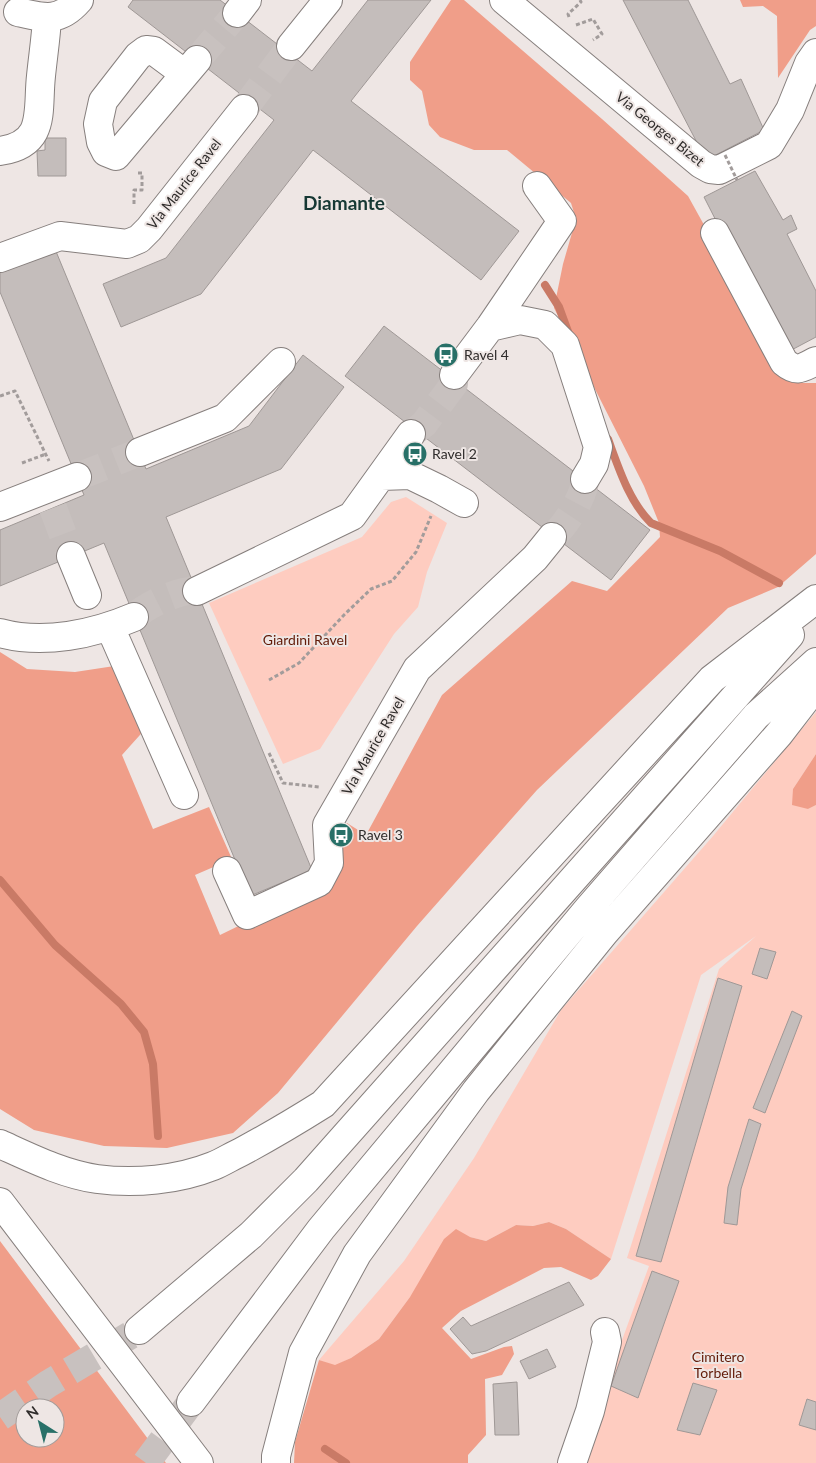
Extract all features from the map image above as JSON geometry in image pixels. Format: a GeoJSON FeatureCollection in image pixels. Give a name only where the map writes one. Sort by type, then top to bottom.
{"type":"FeatureCollection","features":[{"type":"Feature","properties":{"kind":"main road"},"geometry":{"type":"LineString","coordinates":[[0,151],[22,144],[37,128],[26,12],[65,13],[79,0]]}},
{"type":"Feature","properties":{"kind":"main road"},"geometry":{"type":"LineString","coordinates":[[291,46],[328,0]]}},
{"type":"Feature","properties":{"kind":"main road","name":"Via Georges Bizet"},"geometry":{"type":"LineString","coordinates":[[504,0],[701,164],[710,169],[719,170],[769,145],[790,110],[809,63],[816,53]]}},
{"type":"Feature","properties":{"kind":"main road"},"geometry":{"type":"LineString","coordinates":[[146,50],[154,51],[191,67],[131,137],[116,156],[106,152],[101,142],[98,124],[103,101],[138,56],[146,50]]}},
{"type":"Feature","properties":{"kind":"main road","name":"Via Maurice Ravel"},"geometry":{"type":"LineString","coordinates":[[0,258],[60,236],[127,244],[139,239],[244,109]]}},
{"type":"Feature","properties":{"kind":"main road"},"geometry":{"type":"LineString","coordinates":[[454,375],[562,221],[537,186]]}},
{"type":"Feature","properties":{"kind":"main road"},"geometry":{"type":"LineString","coordinates":[[715,233],[784,362],[792,368],[800,369],[816,361]]}},
{"type":"Feature","properties":{"kind":"main road"},"geometry":{"type":"LineString","coordinates":[[490,326],[520,320],[545,325],[564,345],[598,447],[594,464],[585,479]]}},
{"type":"Feature","properties":{"kind":"main road"},"geometry":{"type":"LineString","coordinates":[[140,452],[225,418],[281,362]]}},
{"type":"Feature","properties":{"kind":"main road"},"geometry":{"type":"LineString","coordinates":[[197,591],[352,516],[411,434]]}},
{"type":"Feature","properties":{"kind":"main road"},"geometry":{"type":"LineString","coordinates":[[381,476],[410,476],[464,503]]}},
{"type":"Feature","properties":{"kind":"main road"},"geometry":{"type":"LineString","coordinates":[[0,507],[59,489]]}},
{"type":"Feature","properties":{"kind":"main road","name":"Via Maurice Ravel"},"geometry":{"type":"LineString","coordinates":[[227,871],[247,915],[319,882],[329,863],[327,825],[417,669],[535,558],[552,537]]}},
{"type":"Feature","properties":{"kind":"main road"},"geometry":{"type":"LineString","coordinates":[[71,556],[87,595]]}},
{"type":"Feature","properties":{"kind":"main road"},"geometry":{"type":"LineString","coordinates":[[0,1144],[37,1161],[96,1179],[129,1181],[172,1178],[213,1166],[275,1134],[323,1104],[712,679],[816,599]]}},
{"type":"Feature","properties":{"kind":"main road"},"geometry":{"type":"LineString","coordinates":[[138,1330],[251,1235],[306,1180],[816,606]]}},
{"type":"Feature","properties":{"kind":"main road"},"geometry":{"type":"LineString","coordinates":[[0,633],[16,638],[51,638],[122,622],[184,795]]}},
{"type":"Feature","properties":{"kind":"main road"},"geometry":{"type":"LineString","coordinates":[[191,1402],[321,1229],[588,909],[756,716],[816,662]]}},
{"type":"Feature","properties":{"kind":"main road"},"geometry":{"type":"LineString","coordinates":[[276,1463],[276,1456],[303,1353],[357,1254],[476,1091],[605,932],[780,734],[816,686]]}},
{"type":"Feature","properties":{"kind":"main road"},"geometry":{"type":"LineString","coordinates":[[0,1202],[199,1463]]}},
{"type":"Feature","properties":{"kind":"main road"},"geometry":{"type":"LineString","coordinates":[[572,1463],[590,1411],[607,1342],[605,1332]]}},
{"type":"Feature","properties":{"kind":"path"},"geometry":{"type":"LineString","coordinates":[[131,137],[134,173],[142,173],[142,190],[134,190],[134,210],[140,210],[139,239]]}},
{"type":"Feature","properties":{"kind":"path"},"geometry":{"type":"LineString","coordinates":[[725,155],[738,180]]}},
{"type":"Feature","properties":{"kind":"path"},"geometry":{"type":"LineString","coordinates":[[0,396],[15,391],[46,454],[59,489]]}},
{"type":"Feature","properties":{"kind":"path"},"geometry":{"type":"LineString","coordinates":[[22,464],[46,454]]}},
{"type":"Feature","properties":{"kind":"path"},"geometry":{"type":"LineString","coordinates":[[269,680],[299,663],[371,589],[392,581],[416,552],[430,522],[439,489]]}},
{"type":"Feature","properties":{"kind":"path"},"geometry":{"type":"LineString","coordinates":[[269,753],[284,783],[347,790]]}},
{"type":"Feature","properties":{"kind":"green space","name":"Giardini Ravel"},"geometry":{"type":"Polygon","coordinates":[[[406,497],[447,523],[427,572],[418,607],[394,634],[320,749],[283,764],[209,603],[362,537],[391,502],[406,497]]]}},
{"type":"Feature","properties":{"kind":"green space","name":"Cimitero Torbella"},"geometry":{"type":"Polygon","coordinates":[[[816,712],[816,754],[793,789],[808,809],[816,805],[816,1463],[586,1463],[606,1384],[649,1266],[627,1258],[719,969],[756,936],[701,975],[611,1259],[566,1229],[549,1222],[533,1226],[516,1225],[486,1241],[470,1237],[410,1297],[379,1339],[351,1358],[335,1366],[319,1360],[404,1261],[474,1158],[561,1010],[713,836],[816,712]]]}},
{"type":"Feature","properties":{"kind":"shaded area"},"geometry":{"type":"Polygon","coordinates":[[[451,0],[464,0],[688,196],[780,362],[803,383],[816,383],[816,554],[778,587],[728,608],[537,790],[417,926],[278,1093],[233,1133],[167,1148],[104,1146],[34,1130],[0,1109],[0,652],[27,669],[75,672],[121,665],[148,726],[122,755],[153,829],[209,807],[232,859],[195,875],[220,935],[331,881],[341,835],[347,823],[366,835],[442,695],[572,581],[607,591],[660,537],[659,523],[644,486],[554,308],[563,264],[576,219],[571,203],[507,150],[474,150],[440,137],[429,125],[422,91],[410,80],[410,62],[451,0]]]}},
{"type":"Feature","properties":{"kind":"shaded area"},"geometry":{"type":"Polygon","coordinates":[[[740,0],[816,0],[816,26],[810,30],[778,78],[777,16],[763,6],[743,7],[740,0]]]}},
{"type":"Feature","properties":{"kind":"shaded area"},"geometry":{"type":"Polygon","coordinates":[[[816,754],[816,805],[808,809],[792,805],[793,789],[816,754]]]}},
{"type":"Feature","properties":{"kind":"shaded area"},"geometry":{"type":"Polygon","coordinates":[[[549,1222],[566,1229],[611,1259],[598,1276],[591,1280],[561,1267],[544,1268],[461,1311],[442,1328],[471,1359],[512,1346],[514,1354],[502,1375],[485,1379],[486,1435],[468,1455],[468,1463],[294,1463],[295,1442],[319,1360],[335,1365],[351,1358],[379,1339],[410,1297],[444,1239],[456,1229],[470,1237],[486,1241],[516,1225],[533,1226],[549,1222]]]}},
{"type":"Feature","properties":{"kind":"shaded area"},"geometry":{"type":"Polygon","coordinates":[[[0,1241],[166,1463],[0,1463],[0,1241]]]}},
{"type":"Feature","properties":{"kind":"building"},"geometry":{"type":"Polygon","coordinates":[[[133,0],[220,0],[312,71],[368,0],[431,0],[351,101],[519,231],[481,280],[313,150],[201,294],[121,327],[103,284],[166,258],[274,120],[128,7],[133,0]]]}},
{"type":"Feature","properties":{"kind":"building"},"geometry":{"type":"Polygon","coordinates":[[[623,0],[688,0],[730,84],[741,79],[764,130],[706,160],[623,0]]]}},
{"type":"Feature","properties":{"kind":"building"},"geometry":{"type":"Polygon","coordinates":[[[45,138],[66,138],[66,176],[38,176],[37,151],[45,150],[45,138]]]}},
{"type":"Feature","properties":{"kind":"building"},"geometry":{"type":"Polygon","coordinates":[[[755,171],[783,220],[791,215],[797,229],[787,234],[816,291],[816,337],[784,354],[704,197],[755,171]]]}},
{"type":"Feature","properties":{"kind":"building"},"geometry":{"type":"Polygon","coordinates":[[[55,249],[146,469],[249,426],[303,355],[344,387],[281,469],[166,517],[312,870],[250,896],[104,543],[0,586],[0,530],[84,495],[0,292],[0,272],[55,249]]]}},
{"type":"Feature","properties":{"kind":"building"},"geometry":{"type":"Polygon","coordinates":[[[384,326],[650,530],[611,580],[345,376],[384,326]]]}},
{"type":"Feature","properties":{"kind":"building"},"geometry":{"type":"Polygon","coordinates":[[[760,948],[776,952],[767,979],[752,974],[760,948]]]}},
{"type":"Feature","properties":{"kind":"building"},"geometry":{"type":"Polygon","coordinates":[[[718,978],[742,986],[661,1262],[636,1256],[718,978]]]}},
{"type":"Feature","properties":{"kind":"building"},"geometry":{"type":"Polygon","coordinates":[[[792,1011],[802,1016],[765,1113],[753,1108],[792,1011]]]}},
{"type":"Feature","properties":{"kind":"building"},"geometry":{"type":"Polygon","coordinates":[[[749,1119],[761,1124],[741,1189],[737,1225],[724,1223],[728,1187],[749,1119]]]}},
{"type":"Feature","properties":{"kind":"building"},"geometry":{"type":"Polygon","coordinates":[[[652,1271],[679,1281],[638,1398],[611,1386],[652,1271]]]}},
{"type":"Feature","properties":{"kind":"building"},"geometry":{"type":"Polygon","coordinates":[[[569,1282],[584,1305],[486,1351],[472,1354],[450,1329],[463,1317],[471,1326],[569,1282]]]}},
{"type":"Feature","properties":{"kind":"building"},"geometry":{"type":"Polygon","coordinates":[[[547,1349],[556,1367],[529,1379],[520,1361],[547,1349]]]}},
{"type":"Feature","properties":{"kind":"building"},"geometry":{"type":"Polygon","coordinates":[[[517,1382],[519,1435],[495,1435],[493,1384],[517,1382]]]}},
{"type":"Feature","properties":{"kind":"building"},"geometry":{"type":"Polygon","coordinates":[[[693,1383],[717,1390],[700,1435],[677,1430],[693,1383]]]}},
{"type":"Feature","properties":{"kind":"building"},"geometry":{"type":"Polygon","coordinates":[[[807,1399],[816,1402],[816,1430],[799,1425],[807,1399]]]}},
{"type":"Feature","properties":{"kind":"waterway"},"geometry":{"type":"LineString","coordinates":[[545,285],[559,307],[570,337]]}},
{"type":"Feature","properties":{"kind":"waterway"},"geometry":{"type":"LineString","coordinates":[[608,439],[631,495],[651,523],[720,551],[779,583]]}},
{"type":"Feature","properties":{"kind":"waterway"},"geometry":{"type":"LineString","coordinates":[[0,880],[55,945],[121,1004],[144,1032],[153,1064],[158,1136]]}},
{"type":"Feature","properties":{"kind":"waterway"},"geometry":{"type":"LineString","coordinates":[[325,1449],[346,1463]]}},
{"type":"Feature","properties":{"kind":"tunnel"},"geometry":{"type":"LineString","coordinates":[[197,60],[237,13]]}},
{"type":"Feature","properties":{"kind":"tunnel"},"geometry":{"type":"LineString","coordinates":[[244,109],[291,46]]}},
{"type":"Feature","properties":{"kind":"tunnel"},"geometry":{"type":"LineString","coordinates":[[411,434],[424,424],[454,384],[454,375]]}},
{"type":"Feature","properties":{"kind":"tunnel"},"geometry":{"type":"LineString","coordinates":[[77,477],[140,452]]}},
{"type":"Feature","properties":{"kind":"tunnel"},"geometry":{"type":"LineString","coordinates":[[552,537],[563,526],[578,502],[585,479]]}},
{"type":"Feature","properties":{"kind":"tunnel"},"geometry":{"type":"LineString","coordinates":[[53,508],[71,556]]}},
{"type":"Feature","properties":{"kind":"tunnel"},"geometry":{"type":"LineString","coordinates":[[134,617],[173,595],[197,591]]}},
{"type":"Feature","properties":{"kind":"tunnel"},"geometry":{"type":"LineString","coordinates":[[0,1417],[48,1384],[139,1330]]}},
{"type":"Feature","properties":{"kind":"tunnel"},"geometry":{"type":"LineString","coordinates":[[146,1463],[191,1402]]}},
{"type":"Feature","properties":{"kind":"place","name":"Ravel 4"},"geometry":{"type":"Point","coordinates":[446,355]}},
{"type":"Feature","properties":{"kind":"place","name":"Ravel 2"},"geometry":{"type":"Point","coordinates":[415,454]}},
{"type":"Feature","properties":{"kind":"place","name":"Ravel 3"},"geometry":{"type":"Point","coordinates":[341,835]}},
{"type":"Feature","properties":{"kind":"district","name":"Diamante"},"geometry":{"type":"Point","coordinates":[344,203]}}]}
